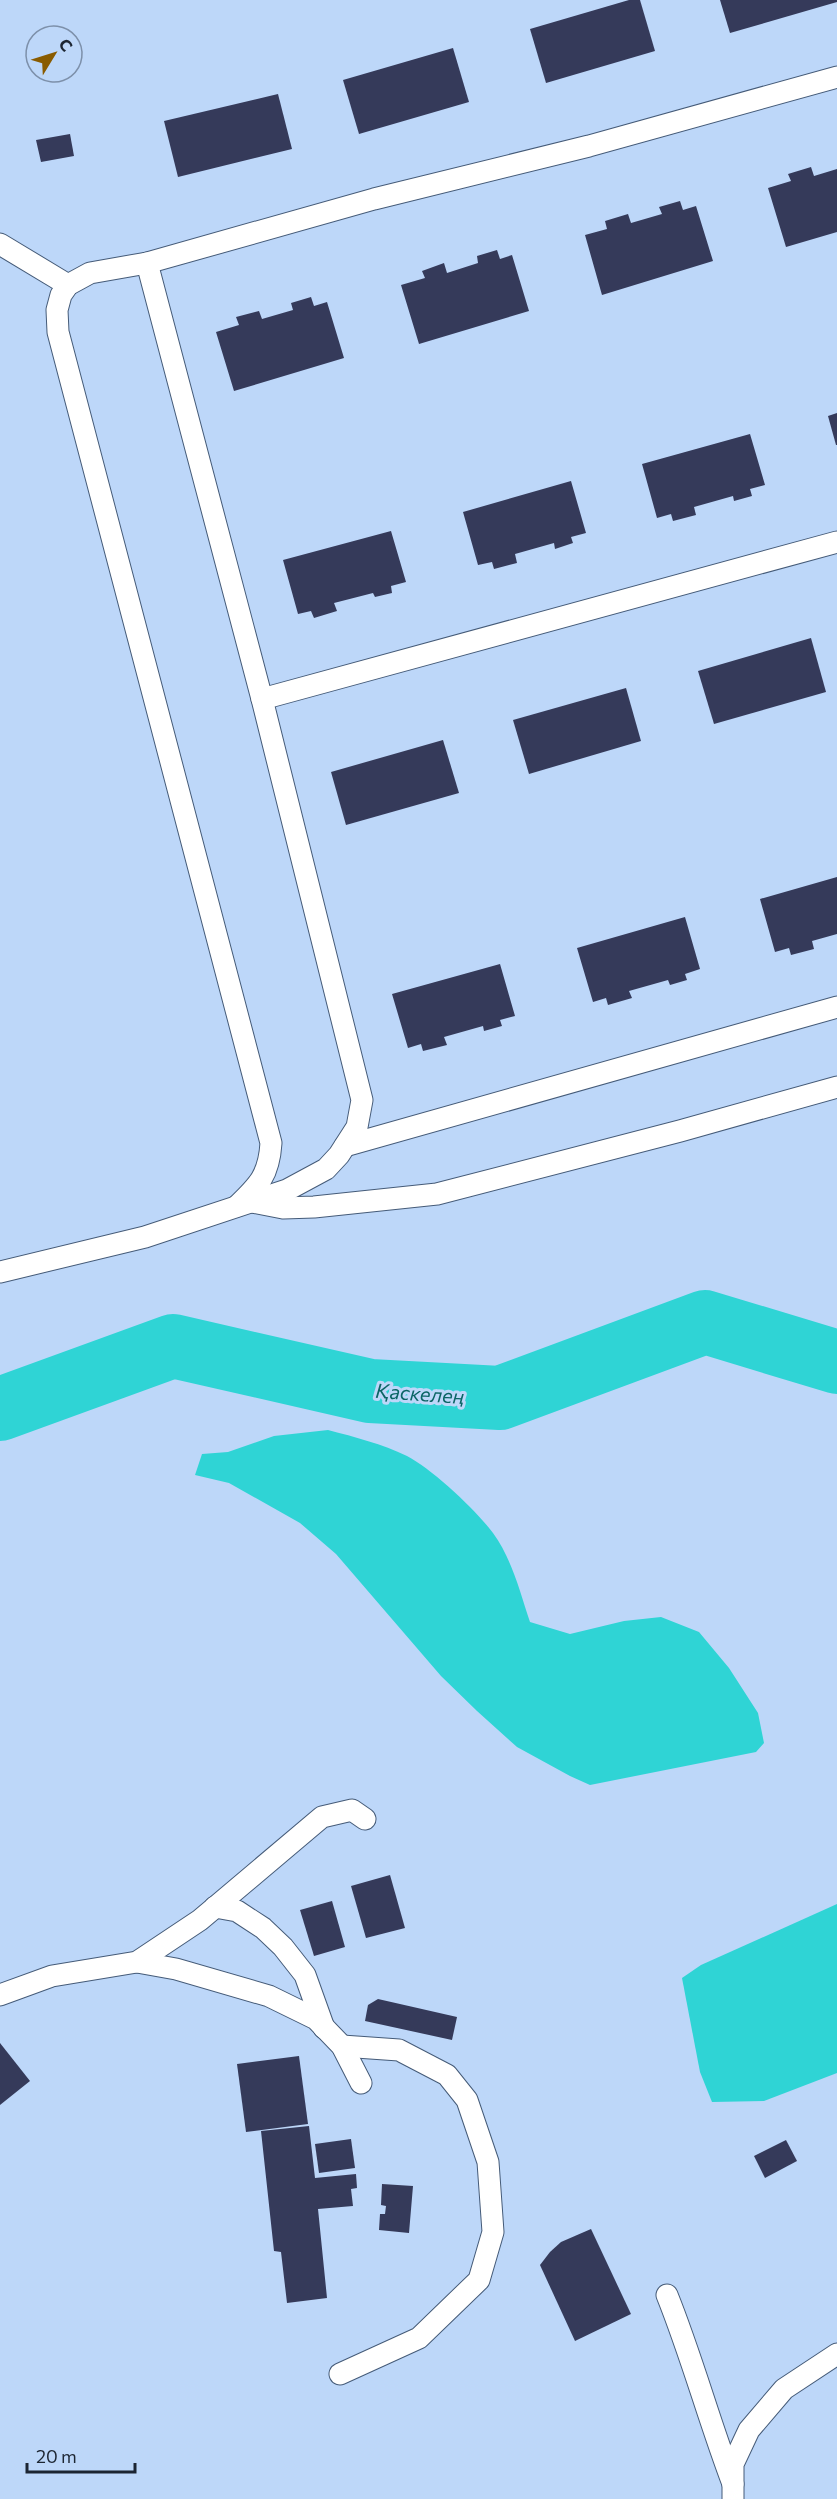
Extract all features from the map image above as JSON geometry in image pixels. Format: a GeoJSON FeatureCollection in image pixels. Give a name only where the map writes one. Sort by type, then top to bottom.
{"type":"FeatureCollection","features":[{"type":"Feature","properties":{"kind":"lane"},"geometry":{"type":"LineString","coordinates":[[244,1204],[262,1180],[270,1162],[271,1143],[58,332],[57,310],[61,295],[68,285],[90,273],[147,263],[374,199],[589,146],[837,78]]}},
{"type":"Feature","properties":{"kind":"lane"},"geometry":{"type":"LineString","coordinates":[[0,244],[68,285]]}},
{"type":"Feature","properties":{"kind":"lane"},"geometry":{"type":"LineString","coordinates":[[0,1272],[145,1237],[287,1190],[326,1169],[357,1127],[362,1100],[262,699],[147,263]]}},
{"type":"Feature","properties":{"kind":"lane"},"geometry":{"type":"LineString","coordinates":[[262,699],[837,542]]}},
{"type":"Feature","properties":{"kind":"lane"},"geometry":{"type":"LineString","coordinates":[[345,1146],[837,1007]]}},
{"type":"Feature","properties":{"kind":"lane"},"geometry":{"type":"LineString","coordinates":[[244,1204],[283,1208],[314,1207],[437,1194],[680,1131],[837,1087]]}},
{"type":"Feature","properties":{"kind":"lane"},"geometry":{"type":"LineString","coordinates":[[137,1962],[200,1920],[322,1816],[352,1810],[365,1820]]}},
{"type":"Feature","properties":{"kind":"lane"},"geometry":{"type":"LineString","coordinates":[[215,1908],[237,1911],[263,1928],[283,1947],[305,1975],[324,2028]]}},
{"type":"Feature","properties":{"kind":"lane"},"geometry":{"type":"LineString","coordinates":[[0,1995],[52,1976],[137,1962],[176,1969],[269,1996],[316,2019],[342,2046],[361,2083]]}},
{"type":"Feature","properties":{"kind":"lane"},"geometry":{"type":"LineString","coordinates":[[340,2374],[419,2338],[479,2280],[493,2232],[488,2162],[467,2100],[447,2076],[399,2050],[342,2046]]}},
{"type":"Feature","properties":{"kind":"lane"},"geometry":{"type":"LineString","coordinates":[[668,2295],[688,2347],[714,2437],[733,2491]]}},
{"type":"Feature","properties":{"kind":"lane"},"geometry":{"type":"LineString","coordinates":[[733,2491],[733,2464],[749,2430],[784,2389],[837,2354]]}},
{"type":"Feature","properties":{"kind":"shaded area"},"geometry":{"type":"Polygon","coordinates":[[[328,1430],[378,1444],[407,1456],[429,1470],[465,1502],[500,1543],[515,1576],[530,1622],[570,1634],[624,1621],[661,1617],[699,1632],[729,1668],[758,1713],[764,1743],[756,1752],[590,1785],[517,1747],[441,1676],[336,1554],[300,1523],[229,1483],[195,1475],[202,1454],[228,1452],[274,1436],[328,1430]]]}},
{"type":"Feature","properties":{"kind":"shaded area"},"geometry":{"type":"Polygon","coordinates":[[[837,1904],[837,2073],[764,2101],[712,2102],[700,2072],[682,1978],[701,1965],[837,1904]]]}},
{"type":"Feature","properties":{"kind":"building"},"geometry":{"type":"Polygon","coordinates":[[[629,0],[640,0],[655,51],[546,83],[530,29],[629,0]]]}},
{"type":"Feature","properties":{"kind":"building"},"geometry":{"type":"Polygon","coordinates":[[[720,0],[837,0],[837,2],[730,33],[720,0]]]}},
{"type":"Feature","properties":{"kind":"building"},"geometry":{"type":"Polygon","coordinates":[[[453,48],[469,102],[359,134],[343,80],[453,48]]]}},
{"type":"Feature","properties":{"kind":"building"},"geometry":{"type":"Polygon","coordinates":[[[278,94],[292,149],[178,177],[164,121],[278,94]]]}},
{"type":"Feature","properties":{"kind":"building"},"geometry":{"type":"Polygon","coordinates":[[[70,134],[74,156],[41,162],[36,140],[70,134]]]}},
{"type":"Feature","properties":{"kind":"building"},"geometry":{"type":"Polygon","coordinates":[[[811,167],[814,176],[837,169],[837,232],[786,247],[768,188],[791,181],[788,174],[811,167]]]}},
{"type":"Feature","properties":{"kind":"building"},"geometry":{"type":"Polygon","coordinates":[[[680,201],[683,210],[696,206],[713,261],[602,295],[585,235],[607,229],[605,221],[628,214],[631,223],[662,214],[659,207],[680,201]]]}},
{"type":"Feature","properties":{"kind":"building"},"geometry":{"type":"Polygon","coordinates":[[[497,250],[500,259],[512,255],[529,311],[419,344],[401,285],[425,278],[422,271],[444,263],[447,273],[478,263],[477,256],[497,250]]]}},
{"type":"Feature","properties":{"kind":"building"},"geometry":{"type":"Polygon","coordinates":[[[311,297],[314,306],[327,302],[344,358],[234,391],[216,332],[239,325],[236,317],[259,311],[262,319],[293,310],[291,303],[311,297]]]}},
{"type":"Feature","properties":{"kind":"building"},"geometry":{"type":"Polygon","coordinates":[[[837,413],[837,445],[836,445],[828,416],[837,413]]]}},
{"type":"Feature","properties":{"kind":"building"},"geometry":{"type":"Polygon","coordinates":[[[750,434],[765,485],[750,489],[752,496],[734,501],[733,496],[694,507],[696,515],[673,521],[671,514],[657,518],[642,464],[750,434]]]}},
{"type":"Feature","properties":{"kind":"building"},"geometry":{"type":"Polygon","coordinates":[[[571,481],[586,533],[571,537],[573,543],[555,549],[554,543],[515,554],[517,563],[494,569],[492,562],[478,565],[463,512],[571,481]]]}},
{"type":"Feature","properties":{"kind":"building"},"geometry":{"type":"Polygon","coordinates":[[[391,531],[406,582],[391,586],[392,593],[375,597],[373,593],[334,603],[337,611],[314,618],[311,611],[298,614],[283,560],[391,531]]]}},
{"type":"Feature","properties":{"kind":"building"},"geometry":{"type":"Polygon","coordinates":[[[811,638],[826,692],[714,724],[698,671],[811,638]]]}},
{"type":"Feature","properties":{"kind":"building"},"geometry":{"type":"Polygon","coordinates":[[[626,688],[641,741],[529,774],[513,720],[626,688]]]}},
{"type":"Feature","properties":{"kind":"building"},"geometry":{"type":"Polygon","coordinates":[[[443,740],[459,793],[346,825],[331,772],[443,740]]]}},
{"type":"Feature","properties":{"kind":"building"},"geometry":{"type":"Polygon","coordinates":[[[837,877],[837,934],[812,941],[814,949],[791,955],[789,948],[775,952],[760,899],[837,877]]]}},
{"type":"Feature","properties":{"kind":"building"},"geometry":{"type":"Polygon","coordinates":[[[685,917],[700,969],[685,974],[687,980],[670,985],[668,980],[629,991],[632,998],[608,1005],[606,998],[593,1002],[577,948],[685,917]]]}},
{"type":"Feature","properties":{"kind":"building"},"geometry":{"type":"Polygon","coordinates":[[[500,964],[515,1016],[500,1020],[502,1026],[484,1031],[483,1026],[444,1037],[447,1045],[423,1051],[421,1044],[408,1048],[392,994],[500,964]]]}},
{"type":"Feature","properties":{"kind":"building"},"geometry":{"type":"Polygon","coordinates":[[[390,1875],[405,1928],[366,1938],[351,1886],[390,1875]]]}},
{"type":"Feature","properties":{"kind":"building"},"geometry":{"type":"Polygon","coordinates":[[[332,1901],[345,1947],[314,1956],[300,1910],[332,1901]]]}},
{"type":"Feature","properties":{"kind":"building"},"geometry":{"type":"Polygon","coordinates":[[[378,1999],[457,2017],[452,2040],[365,2021],[368,2005],[378,1999]]]}},
{"type":"Feature","properties":{"kind":"building"},"geometry":{"type":"Polygon","coordinates":[[[0,2043],[30,2081],[0,2105],[0,2043]]]}},
{"type":"Feature","properties":{"kind":"building"},"geometry":{"type":"Polygon","coordinates":[[[299,2056],[308,2124],[246,2132],[237,2064],[299,2056]]]}},
{"type":"Feature","properties":{"kind":"building"},"geometry":{"type":"Polygon","coordinates":[[[309,2126],[315,2178],[356,2174],[357,2188],[351,2189],[353,2206],[318,2209],[327,2298],[287,2303],[281,2252],[274,2251],[261,2131],[309,2126]]]}},
{"type":"Feature","properties":{"kind":"building"},"geometry":{"type":"Polygon","coordinates":[[[351,2139],[355,2168],[319,2173],[315,2144],[351,2139]]]}},
{"type":"Feature","properties":{"kind":"building"},"geometry":{"type":"Polygon","coordinates":[[[786,2140],[797,2161],[765,2178],[754,2156],[786,2140]]]}},
{"type":"Feature","properties":{"kind":"building"},"geometry":{"type":"Polygon","coordinates":[[[382,2184],[413,2186],[409,2233],[379,2230],[380,2214],[385,2214],[386,2206],[381,2205],[382,2184]]]}},
{"type":"Feature","properties":{"kind":"building"},"geometry":{"type":"Polygon","coordinates":[[[591,2229],[631,2314],[575,2341],[540,2265],[561,2242],[591,2229]]]}},
{"type":"Feature","properties":{"kind":"waterway","name":"Қаскелең"},"geometry":{"type":"LineString","coordinates":[[0,1409],[173,1346],[370,1391],[500,1398],[705,1322],[837,1362]]}}]}
